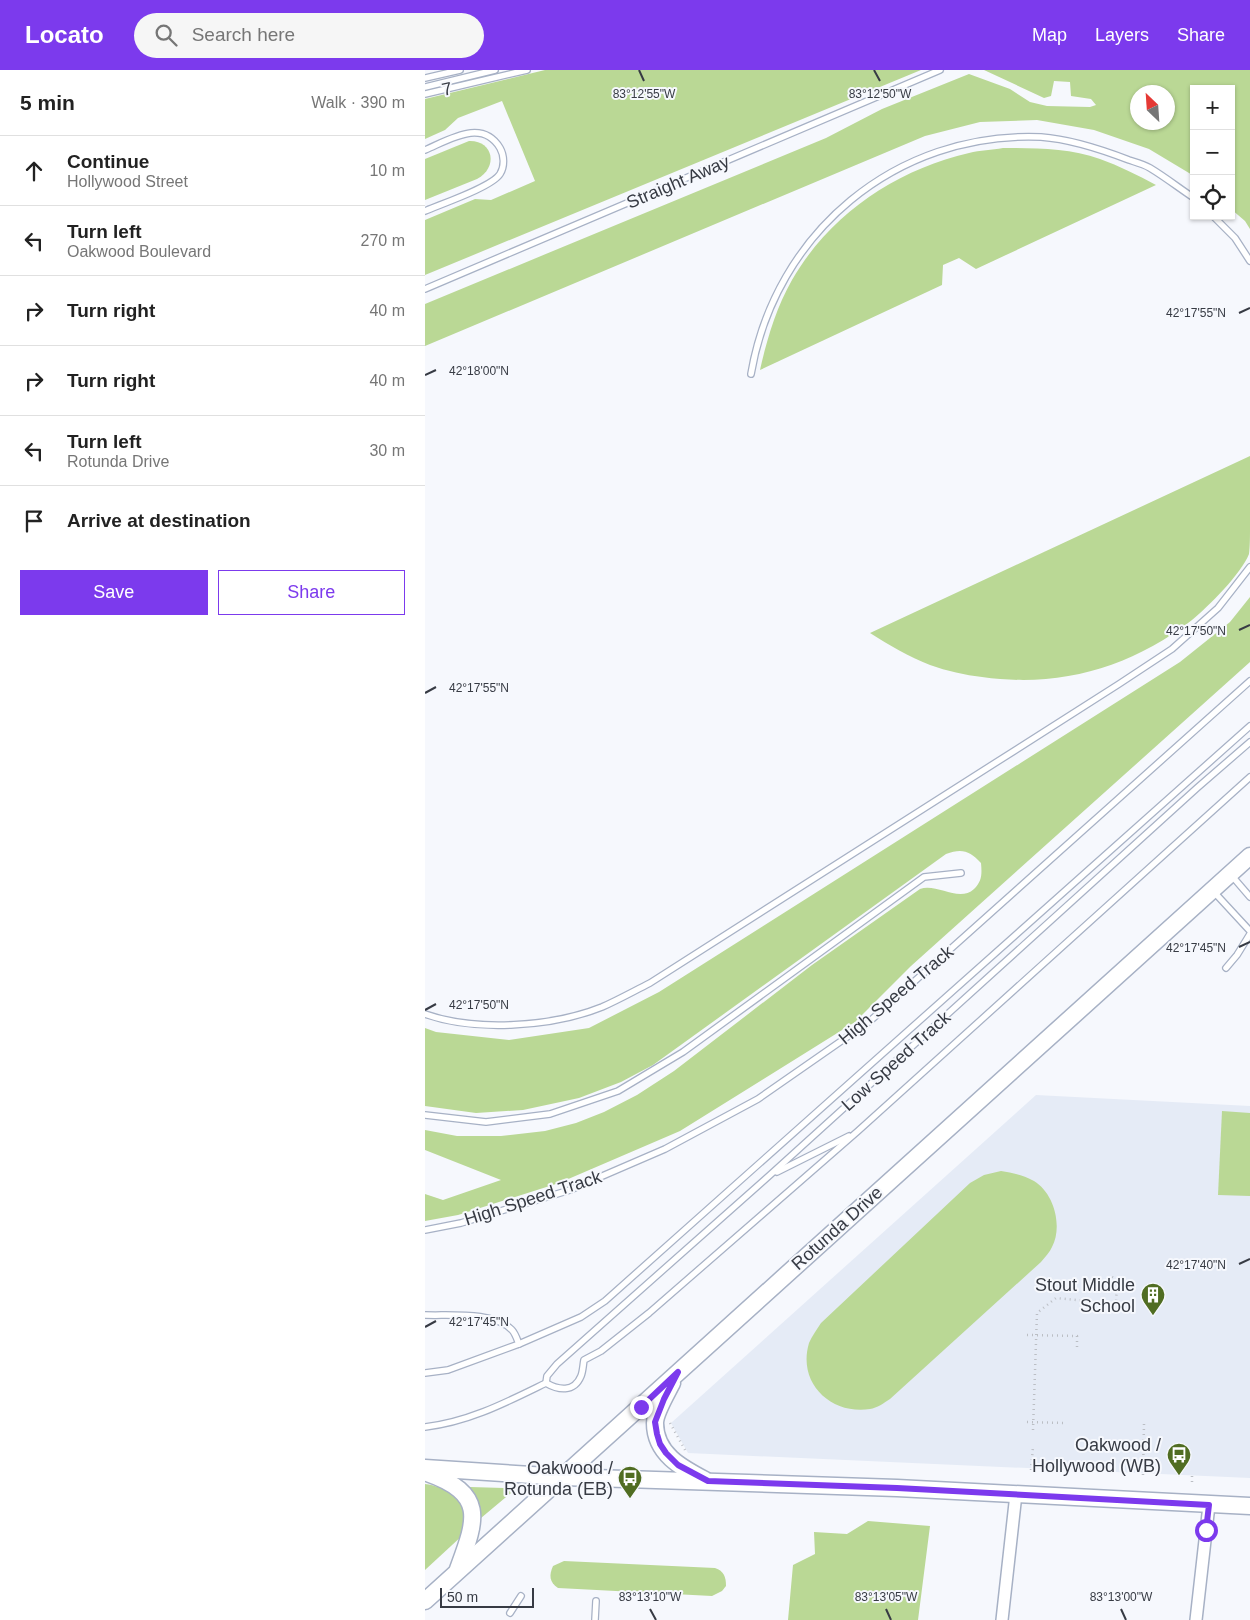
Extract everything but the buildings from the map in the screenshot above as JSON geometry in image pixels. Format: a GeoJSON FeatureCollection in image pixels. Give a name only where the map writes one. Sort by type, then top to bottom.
{"type":"FeatureCollection","features":[{"type":"Feature","properties":{"kind":"main road","name":"Rotunda Drive"},"geometry":{"type":"LineString","coordinates":[[425,1601],[1250,856]]}},
{"type":"Feature","properties":{"kind":"main road"},"geometry":{"type":"LineString","coordinates":[[678,1372],[655,1422],[657,1434],[663,1448],[678,1465],[708,1481]]}},
{"type":"Feature","properties":{"kind":"main road"},"geometry":{"type":"LineString","coordinates":[[425,1468],[563,1477],[1016,1494],[1250,1506]]}},
{"type":"Feature","properties":{"kind":"main road"},"geometry":{"type":"LineString","coordinates":[[425,1472],[455,1484],[463,1492],[470,1507],[473,1519],[471,1532],[457,1572]]}},
{"type":"Feature","properties":{"kind":"street"},"geometry":{"type":"LineString","coordinates":[[1002,1620],[1016,1494]]}},
{"type":"Feature","properties":{"kind":"street"},"geometry":{"type":"LineString","coordinates":[[1196,1620],[1209,1505]]}},
{"type":"Feature","properties":{"kind":"lane"},"geometry":{"type":"LineString","coordinates":[[425,78],[460,70]]}},
{"type":"Feature","properties":{"kind":"lane"},"geometry":{"type":"LineString","coordinates":[[425,87],[495,70]]}},
{"type":"Feature","properties":{"kind":"lane","name":"7"},"geometry":{"type":"LineString","coordinates":[[425,94],[527,70]]}},
{"type":"Feature","properties":{"kind":"lane","name":"Straight Away"},"geometry":{"type":"LineString","coordinates":[[425,289],[941,70]]}},
{"type":"Feature","properties":{"kind":"lane"},"geometry":{"type":"LineString","coordinates":[[425,150],[470,132],[483,132],[494,140],[501,150],[504,162],[500,174],[490,183],[425,211]]}},
{"type":"Feature","properties":{"kind":"lane"},"geometry":{"type":"LineString","coordinates":[[751,374],[756,346],[777,290],[811,240],[859,193],[888,174],[934,152],[987,139],[1042,137],[1098,148],[1148,167],[1190,195]]}},
{"type":"Feature","properties":{"kind":"lane"},"geometry":{"type":"LineString","coordinates":[[1217,220],[1235,238],[1250,261]]}},
{"type":"Feature","properties":{"kind":"lane"},"geometry":{"type":"LineString","coordinates":[[425,1014],[438,1019],[491,1025],[549,1022],[601,1007],[650,984],[1172,649],[1218,608],[1250,567]]}},
{"type":"Feature","properties":{"kind":"lane","name":"High Speed Track"},"geometry":{"type":"LineString","coordinates":[[425,1230],[461,1223],[570,1190],[665,1149],[758,1100],[871,1021],[1250,681]]}},
{"type":"Feature","properties":{"kind":"lane"},"geometry":{"type":"LineString","coordinates":[[425,1373],[448,1370],[519,1344],[581,1317],[605,1301],[1250,726]]}},
{"type":"Feature","properties":{"kind":"lane","name":"Low Speed Track"},"geometry":{"type":"LineString","coordinates":[[546,1383],[547,1376],[557,1364],[770,1175],[1250,742]]}},
{"type":"Feature","properties":{"kind":"lane"},"geometry":{"type":"LineString","coordinates":[[425,1427],[446,1425],[476,1416],[546,1383],[556,1389],[564,1390],[573,1385],[581,1378],[583,1360],[601,1351],[649,1313],[858,1131],[1250,777]]}},
{"type":"Feature","properties":{"kind":"lane"},"geometry":{"type":"LineString","coordinates":[[425,1115],[486,1122],[550,1114],[618,1091],[683,1052],[924,876],[961,873]]}},
{"type":"Feature","properties":{"kind":"lane"},"geometry":{"type":"LineString","coordinates":[[1230,874],[1250,897]]}},
{"type":"Feature","properties":{"kind":"lane"},"geometry":{"type":"LineString","coordinates":[[1213,890],[1250,933],[1237,955],[1226,968]]}},
{"type":"Feature","properties":{"kind":"lane"},"geometry":{"type":"LineString","coordinates":[[770,1175],[858,1131]]}},
{"type":"Feature","properties":{"kind":"lane"},"geometry":{"type":"LineString","coordinates":[[425,1315],[483,1317],[498,1320],[513,1330],[519,1344]]}},
{"type":"Feature","properties":{"kind":"lane"},"geometry":{"type":"LineString","coordinates":[[510,1613],[521,1596]]}},
{"type":"Feature","properties":{"kind":"lane"},"geometry":{"type":"LineString","coordinates":[[595,1620],[596,1601]]}},
{"type":"Feature","properties":{"kind":"path"},"geometry":{"type":"LineString","coordinates":[[1033,1430],[1037,1313],[1056,1298],[1116,1304],[1117,1281],[1111,1276]]}},
{"type":"Feature","properties":{"kind":"path"},"geometry":{"type":"LineString","coordinates":[[1027,1335],[1077,1336],[1077,1349]]}},
{"type":"Feature","properties":{"kind":"path"},"geometry":{"type":"LineString","coordinates":[[1027,1422],[1064,1423]]}},
{"type":"Feature","properties":{"kind":"path"},"geometry":{"type":"LineString","coordinates":[[670,1423],[687,1454]]}},
{"type":"Feature","properties":{"kind":"path"},"geometry":{"type":"LineString","coordinates":[[1143,1475],[1144,1424]]}},
{"type":"Feature","properties":{"kind":"path"},"geometry":{"type":"LineString","coordinates":[[1031,1470],[1033,1447]]}},
{"type":"Feature","properties":{"kind":"path"},"geometry":{"type":"LineString","coordinates":[[1192,1476],[1192,1485]]}},
{"type":"Feature","properties":{"kind":"shaded area"},"geometry":{"type":"Polygon","coordinates":[[[1036,1095],[1250,1106],[1250,1478],[688,1453],[671,1423],[1036,1095]]]}},
{"type":"Feature","properties":{"kind":"green space"},"geometry":{"type":"Polygon","coordinates":[[[545,70],[921,70],[425,275],[425,220],[475,199],[491,200],[535,181],[502,101],[458,118],[445,130],[425,139],[425,99],[545,70]]]}},
{"type":"Feature","properties":{"kind":"green space"},"geometry":{"type":"Polygon","coordinates":[[[984,70],[1250,70],[1250,229],[1245,221],[1235,212],[1235,85],[1190,85],[1190,174],[1149,149],[1094,130],[1037,120],[980,122],[925,136],[425,346],[425,304],[826,138],[882,109],[969,74],[1010,89],[1030,102],[1047,106],[1090,107],[1096,105],[1091,99],[1071,96],[1070,82],[1054,81],[1051,96],[1044,98],[984,70]]]}},
{"type":"Feature","properties":{"kind":"green space"},"geometry":{"type":"Polygon","coordinates":[[[469,141],[477,142],[488,149],[490,161],[484,174],[477,179],[425,200],[425,159],[469,141]]]}},
{"type":"Feature","properties":{"kind":"green space"},"geometry":{"type":"Polygon","coordinates":[[[1003,148],[1052,149],[1088,155],[1135,174],[1156,185],[976,269],[959,258],[943,265],[942,285],[760,370],[773,324],[792,280],[825,235],[845,215],[891,183],[916,171],[969,153],[1003,148]]]}},
{"type":"Feature","properties":{"kind":"green space"},"geometry":{"type":"Polygon","coordinates":[[[1250,456],[1250,545],[1249,554],[1245,562],[1224,589],[1199,614],[1168,637],[1144,651],[1093,671],[1039,679],[1011,680],[969,675],[936,667],[907,655],[870,633],[1250,456]]]}},
{"type":"Feature","properties":{"kind":"green space"},"geometry":{"type":"Polygon","coordinates":[[[1250,597],[1250,662],[911,966],[855,1022],[680,1131],[559,1183],[458,1215],[425,1221],[425,1194],[443,1200],[501,1180],[425,1150],[425,1130],[457,1136],[501,1136],[545,1131],[576,1123],[604,1112],[637,1095],[674,1071],[812,965],[920,889],[933,888],[955,894],[968,893],[979,883],[981,863],[969,853],[957,851],[946,854],[653,1065],[621,1082],[579,1098],[523,1110],[476,1113],[425,1106],[425,1028],[436,1032],[509,1040],[589,1028],[659,992],[1180,662],[1230,622],[1250,597]]]}},
{"type":"Feature","properties":{"kind":"green space"},"geometry":{"type":"Polygon","coordinates":[[[1222,1111],[1250,1113],[1250,1196],[1218,1195],[1222,1111]]]}},
{"type":"Feature","properties":{"kind":"green space"},"geometry":{"type":"Polygon","coordinates":[[[1001,1171],[1018,1174],[1030,1179],[1041,1186],[1047,1193],[1055,1211],[1057,1230],[1049,1253],[890,1399],[870,1409],[856,1410],[842,1407],[830,1401],[820,1393],[808,1371],[809,1343],[821,1323],[970,1183],[984,1175],[1001,1171]]]}},
{"type":"Feature","properties":{"kind":"green space"},"geometry":{"type":"Polygon","coordinates":[[[425,1484],[444,1489],[466,1510],[464,1534],[425,1570],[425,1484]]]}},
{"type":"Feature","properties":{"kind":"green space"},"geometry":{"type":"Polygon","coordinates":[[[470,1487],[504,1488],[510,1490],[511,1493],[481,1518],[476,1502],[468,1489],[470,1487]]]}},
{"type":"Feature","properties":{"kind":"green space"},"geometry":{"type":"Polygon","coordinates":[[[868,1521],[930,1526],[918,1620],[788,1620],[793,1565],[815,1554],[814,1532],[847,1534],[868,1521]]]}},
{"type":"Feature","properties":{"kind":"green space"},"geometry":{"type":"Polygon","coordinates":[[[564,1561],[715,1568],[724,1575],[726,1586],[722,1591],[712,1596],[558,1588],[551,1581],[551,1572],[553,1566],[564,1561]]]}},
{"type":"Feature","properties":{"kind":"place","name":"Stout Middle School"},"geometry":{"type":"Point","coordinates":[1153,1316]}},
{"type":"Feature","properties":{"kind":"place","name":"Oakwood / Hollywood (WB)"},"geometry":{"type":"Point","coordinates":[1179,1476]}},
{"type":"Feature","properties":{"kind":"place","name":"Oakwood / Rotunda (EB)"},"geometry":{"type":"Point","coordinates":[630,1499]}},
{"type":"Feature","properties":{"kind":"route"},"geometry":{"type":"LineString","coordinates":[[641,1407],[678,1372],[655,1422],[657,1434],[660,1444],[666,1453],[678,1465],[708,1481],[897,1488],[1209,1505],[1206,1530]]}}]}
